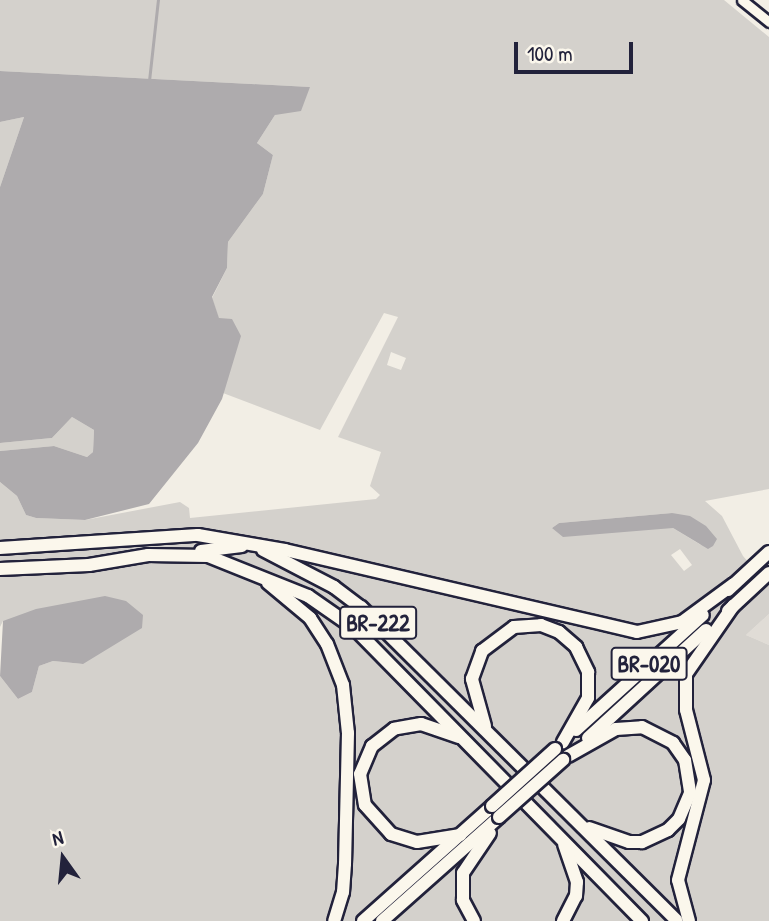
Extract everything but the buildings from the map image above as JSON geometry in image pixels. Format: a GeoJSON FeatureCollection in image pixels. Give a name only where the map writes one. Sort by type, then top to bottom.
{"type":"FeatureCollection","features":[{"type":"Feature","properties":{"kind":"highway","name":"BR-222"},"geometry":{"type":"LineString","coordinates":[[0,548],[173,534],[249,545],[301,568],[362,607],[580,824]]}},
{"type":"Feature","properties":{"kind":"highway"},"geometry":{"type":"LineString","coordinates":[[181,554],[249,545],[637,632],[681,622],[734,584],[769,552]]}},
{"type":"Feature","properties":{"kind":"highway","name":"BR-222"},"geometry":{"type":"LineString","coordinates":[[0,569],[181,554],[238,565],[327,607],[354,628],[465,739]]}},
{"type":"Feature","properties":{"kind":"highway"},"geometry":{"type":"LineString","coordinates":[[238,565],[281,591],[310,618],[340,673],[348,733],[343,892],[334,921]]}},
{"type":"Feature","properties":{"kind":"highway"},"geometry":{"type":"LineString","coordinates":[[689,921],[678,880],[704,780],[687,710],[686,674],[733,606],[769,573]]}},
{"type":"Feature","properties":{"kind":"highway","name":"BR-020"},"geometry":{"type":"LineString","coordinates":[[382,921],[495,815],[559,746],[734,584]]}},
{"type":"Feature","properties":{"kind":"highway","name":"BR-020"},"geometry":{"type":"LineString","coordinates":[[363,921],[460,835],[495,815],[565,758],[733,606]]}},
{"type":"Feature","properties":{"kind":"highway"},"geometry":{"type":"LineString","coordinates":[[486,729],[472,678],[481,651],[514,627],[541,625],[559,632],[576,647],[587,671],[588,698],[559,746]]}},
{"type":"Feature","properties":{"kind":"highway"},"geometry":{"type":"LineString","coordinates":[[460,835],[417,842],[391,834],[365,805],[360,775],[372,746],[394,729],[421,724],[465,739],[642,921]]}},
{"type":"Feature","properties":{"kind":"highway"},"geometry":{"type":"LineString","coordinates":[[565,758],[616,729],[642,727],[673,743],[685,760],[690,781],[679,819],[657,837],[642,842],[619,841],[580,824]]}},
{"type":"Feature","properties":{"kind":"highway"},"geometry":{"type":"LineString","coordinates":[[474,921],[464,900],[463,873],[495,815]]}},
{"type":"Feature","properties":{"kind":"highway"},"geometry":{"type":"LineString","coordinates":[[580,824],[677,921]]}},
{"type":"Feature","properties":{"kind":"highway"},"geometry":{"type":"LineString","coordinates":[[559,835],[577,882],[576,896],[563,921]]}},
{"type":"Feature","properties":{"kind":"street"},"geometry":{"type":"LineString","coordinates":[[742,0],[769,22]]}},
{"type":"Feature","properties":{"kind":"shaded area"},"geometry":{"type":"Polygon","coordinates":[[[0,0],[724,0],[769,37],[769,489],[705,501],[722,516],[743,556],[769,586],[769,614],[746,635],[769,645],[769,921],[0,921],[0,676],[18,699],[32,692],[39,666],[53,661],[83,664],[3,621],[0,627],[0,482],[17,496],[26,515],[36,518],[85,520],[180,502],[189,508],[190,518],[376,499],[380,495],[370,486],[381,452],[338,437],[398,317],[384,313],[320,430],[223,393],[219,319],[212,298],[227,268],[228,242],[263,194],[273,155],[257,143],[275,115],[310,87],[0,71],[0,0]],[[391,352],[387,365],[401,370],[406,358],[391,352]],[[672,513],[559,523],[552,528],[673,528],[701,545],[672,513]],[[680,549],[671,555],[684,571],[692,565],[680,549]]]}},
{"type":"Feature","properties":{"kind":"shaded area"},"geometry":{"type":"Polygon","coordinates":[[[0,71],[310,87],[301,111],[275,115],[257,143],[273,155],[263,194],[228,242],[227,268],[212,297],[219,318],[232,319],[241,336],[222,399],[198,443],[149,504],[85,520],[36,518],[26,515],[17,496],[0,482],[0,451],[54,446],[87,457],[93,452],[94,430],[72,417],[52,438],[0,443],[0,187],[24,117],[0,122],[0,71]]]}},
{"type":"Feature","properties":{"kind":"shaded area"},"geometry":{"type":"Polygon","coordinates":[[[24,117],[0,187],[0,122],[24,117]]]}},
{"type":"Feature","properties":{"kind":"shaded area"},"geometry":{"type":"Polygon","coordinates":[[[72,417],[94,430],[93,452],[87,457],[54,446],[0,451],[0,443],[52,438],[72,417]]]}},
{"type":"Feature","properties":{"kind":"shaded area"},"geometry":{"type":"Polygon","coordinates":[[[672,513],[690,516],[706,526],[717,539],[713,546],[708,549],[673,528],[563,537],[552,528],[559,523],[672,513]]]}},
{"type":"Feature","properties":{"kind":"shaded area"},"geometry":{"type":"Polygon","coordinates":[[[105,596],[126,601],[143,615],[142,628],[83,664],[53,661],[39,666],[32,692],[18,699],[0,676],[3,621],[36,609],[105,596]]]}},
{"type":"Feature","properties":{"kind":"shaded area"},"geometry":{"type":"Polygon","coordinates":[[[769,614],[769,645],[746,635],[769,614]]]}},
{"type":"Feature","properties":{"kind":"waterway"},"geometry":{"type":"LineString","coordinates":[[149,81],[158,0]]}}]}
